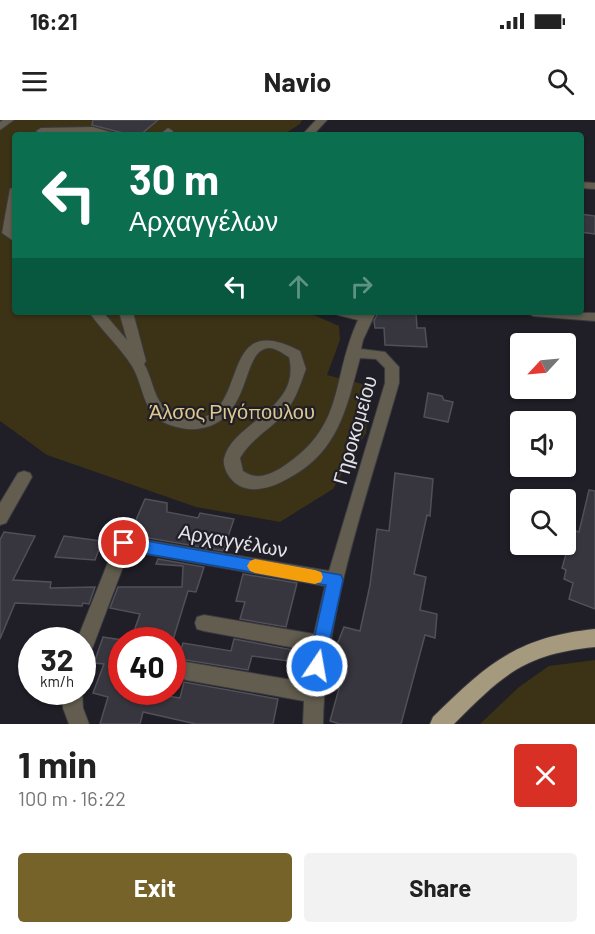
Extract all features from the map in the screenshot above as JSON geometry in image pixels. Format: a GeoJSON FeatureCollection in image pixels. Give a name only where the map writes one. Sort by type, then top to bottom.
{"type":"FeatureCollection","features":[{"type":"Feature","properties":{"kind":"main road"},"geometry":{"type":"LineString","coordinates":[[440,724],[488,678],[520,654],[557,642],[595,638]]}},
{"type":"Feature","properties":{"kind":"street"},"geometry":{"type":"LineString","coordinates":[[0,127],[9,120]]}},
{"type":"Feature","properties":{"kind":"street"},"geometry":{"type":"LineString","coordinates":[[310,132],[322,120]]}},
{"type":"Feature","properties":{"kind":"street"},"geometry":{"type":"LineString","coordinates":[[57,132],[93,130],[102,132]]}},
{"type":"Feature","properties":{"kind":"street"},"geometry":{"type":"LineString","coordinates":[[12,208],[8,234],[12,236]]}},
{"type":"Feature","properties":{"kind":"street","name":"Γηροκομείου"},"geometry":{"type":"LineString","coordinates":[[98,315],[141,370],[154,406],[160,414],[181,423],[202,424],[219,416],[226,408],[244,362],[254,350],[275,345],[295,354],[298,358],[299,369],[281,409],[238,449],[231,459],[232,467],[238,477],[255,484],[269,482],[281,476],[325,438],[333,424],[354,353],[380,355],[388,361],[394,375],[335,580],[313,693],[313,724]]}},
{"type":"Feature","properties":{"kind":"street"},"geometry":{"type":"LineString","coordinates":[[127,315],[141,370]]}},
{"type":"Feature","properties":{"kind":"street"},"geometry":{"type":"LineString","coordinates":[[354,353],[367,315]]}},
{"type":"Feature","properties":{"kind":"street"},"geometry":{"type":"LineString","coordinates":[[0,518],[24,477]]}},
{"type":"Feature","properties":{"kind":"street","name":"Αρχαγγέλων"},"geometry":{"type":"LineString","coordinates":[[91,627],[127,535],[335,580]]}},
{"type":"Feature","properties":{"kind":"street"},"geometry":{"type":"LineString","coordinates":[[204,624],[321,645]]}},
{"type":"Feature","properties":{"kind":"street"},"geometry":{"type":"LineString","coordinates":[[186,671],[313,693]]}},
{"type":"Feature","properties":{"kind":"street"},"geometry":{"type":"LineString","coordinates":[[73,705],[78,724]]}},
{"type":"Feature","properties":{"kind":"green space","name":"Άλσος Ριγόπουλου"},"geometry":{"type":"Polygon","coordinates":[[[0,120],[302,120],[288,132],[12,132],[12,315],[314,315],[339,326],[340,340],[327,375],[370,386],[366,433],[333,489],[280,522],[196,507],[47,455],[0,421],[0,120]]]}},
{"type":"Feature","properties":{"kind":"green space"},"geometry":{"type":"Polygon","coordinates":[[[595,660],[595,724],[480,724],[519,687],[549,666],[595,660]]]}},
{"type":"Feature","properties":{"kind":"building"},"geometry":{"type":"Polygon","coordinates":[[[93,120],[158,120],[144,132],[119,132],[92,125],[93,120]]]}},
{"type":"Feature","properties":{"kind":"building"},"geometry":{"type":"Polygon","coordinates":[[[584,215],[595,216],[595,234],[584,233],[584,215]]]}},
{"type":"Feature","properties":{"kind":"building"},"geometry":{"type":"Polygon","coordinates":[[[377,315],[416,315],[417,328],[425,328],[427,347],[385,345],[384,328],[375,328],[374,321],[377,315]]]}},
{"type":"Feature","properties":{"kind":"building"},"geometry":{"type":"Polygon","coordinates":[[[428,393],[442,396],[444,400],[453,402],[448,422],[424,417],[428,393]]]}},
{"type":"Feature","properties":{"kind":"building"},"geometry":{"type":"Polygon","coordinates":[[[395,473],[433,479],[430,516],[427,515],[414,574],[426,577],[420,610],[437,614],[435,638],[425,635],[401,724],[340,724],[330,721],[345,667],[331,660],[344,627],[360,631],[370,585],[377,529],[389,531],[395,473]]]}},
{"type":"Feature","properties":{"kind":"building"},"geometry":{"type":"Polygon","coordinates":[[[589,490],[595,491],[595,609],[569,599],[573,583],[564,579],[566,570],[562,568],[566,555],[576,555],[576,531],[579,532],[589,490]]]}},
{"type":"Feature","properties":{"kind":"building"},"geometry":{"type":"Polygon","coordinates":[[[145,499],[167,503],[167,512],[198,518],[200,513],[234,519],[223,551],[137,536],[140,526],[136,520],[145,499]]]}},
{"type":"Feature","properties":{"kind":"building"},"geometry":{"type":"Polygon","coordinates":[[[4,532],[35,536],[13,580],[51,582],[50,588],[95,587],[89,604],[83,603],[82,606],[15,603],[0,639],[0,540],[4,532]]]}},
{"type":"Feature","properties":{"kind":"building"},"geometry":{"type":"Polygon","coordinates":[[[64,536],[102,541],[95,560],[55,557],[64,536]]]}},
{"type":"Feature","properties":{"kind":"building"},"geometry":{"type":"Polygon","coordinates":[[[158,559],[204,567],[196,592],[188,591],[177,627],[136,627],[140,614],[110,608],[118,587],[182,587],[183,566],[156,564],[158,559]]]}},
{"type":"Feature","properties":{"kind":"building"},"geometry":{"type":"Polygon","coordinates":[[[243,574],[297,583],[286,627],[240,619],[245,602],[236,601],[243,574]]]}},
{"type":"Feature","properties":{"kind":"building"},"geometry":{"type":"Polygon","coordinates":[[[103,637],[108,638],[108,697],[96,694],[96,685],[104,664],[96,663],[103,637]]]}},
{"type":"Feature","properties":{"kind":"building"},"geometry":{"type":"Polygon","coordinates":[[[234,639],[304,652],[303,663],[252,656],[248,670],[186,660],[186,644],[231,651],[234,639]]]}},
{"type":"Feature","properties":{"kind":"building"},"geometry":{"type":"Polygon","coordinates":[[[186,682],[278,699],[273,724],[196,724],[143,712],[140,724],[100,724],[108,697],[108,705],[186,705],[186,682]]]}},
{"type":"Feature","properties":{"kind":"slow traffic"},"geometry":{"type":"LineString","coordinates":[[255,566],[315,577]]}},
{"type":"Feature","properties":{"kind":"route"},"geometry":{"type":"LineString","coordinates":[[124,543],[335,580],[317,666]]}}]}
